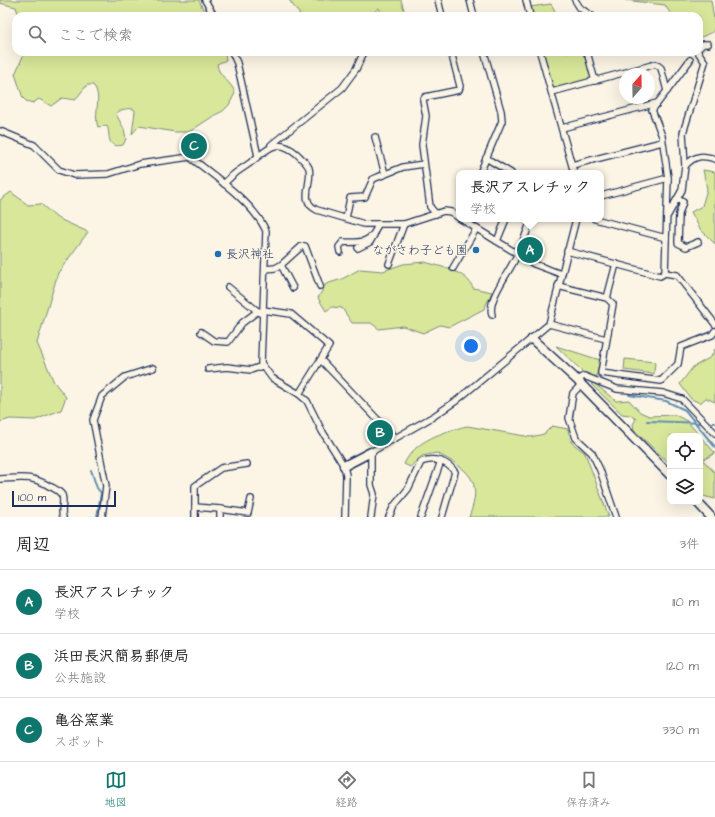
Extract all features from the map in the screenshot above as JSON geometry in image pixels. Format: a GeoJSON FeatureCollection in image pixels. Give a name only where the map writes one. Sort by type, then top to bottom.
{"type":"FeatureCollection","features":[{"type":"Feature","properties":{"kind":"street"},"geometry":{"type":"LineString","coordinates":[[205,0],[212,12]]}},
{"type":"Feature","properties":{"kind":"street"},"geometry":{"type":"LineString","coordinates":[[438,0],[441,12]]}},
{"type":"Feature","properties":{"kind":"street"},"geometry":{"type":"LineString","coordinates":[[470,0],[473,12]]}},
{"type":"Feature","properties":{"kind":"street"},"geometry":{"type":"LineString","coordinates":[[526,0],[529,12]]}},
{"type":"Feature","properties":{"kind":"street"},"geometry":{"type":"LineString","coordinates":[[575,0],[580,8],[586,12]]}},
{"type":"Feature","properties":{"kind":"street"},"geometry":{"type":"LineString","coordinates":[[703,46],[708,44]]}},
{"type":"Feature","properties":{"kind":"street"},"geometry":{"type":"LineString","coordinates":[[234,56],[237,63],[258,156]]}},
{"type":"Feature","properties":{"kind":"street"},"geometry":{"type":"LineString","coordinates":[[224,184],[233,173],[258,156],[342,88],[356,69],[362,56]]}},
{"type":"Feature","properties":{"kind":"street"},"geometry":{"type":"LineString","coordinates":[[436,214],[430,207],[424,164],[422,145],[426,116],[423,100],[424,97],[459,90],[460,86],[452,56]]}},
{"type":"Feature","properties":{"kind":"street"},"geometry":{"type":"LineString","coordinates":[[481,170],[502,121],[501,112],[485,56]]}},
{"type":"Feature","properties":{"kind":"street"},"geometry":{"type":"LineString","coordinates":[[541,56],[573,170]]}},
{"type":"Feature","properties":{"kind":"street"},"geometry":{"type":"LineString","coordinates":[[587,56],[595,81]]}},
{"type":"Feature","properties":{"kind":"street"},"geometry":{"type":"LineString","coordinates":[[668,215],[682,190],[685,166],[683,133],[705,62],[701,56]]}},
{"type":"Feature","properties":{"kind":"street"},"geometry":{"type":"LineString","coordinates":[[665,273],[668,178],[662,142],[652,110],[690,60]]}},
{"type":"Feature","properties":{"kind":"street"},"geometry":{"type":"LineString","coordinates":[[552,92],[656,64],[661,68],[667,91]]}},
{"type":"Feature","properties":{"kind":"street"},"geometry":{"type":"LineString","coordinates":[[562,128],[657,103]]}},
{"type":"Feature","properties":{"kind":"street"},"geometry":{"type":"LineString","coordinates":[[0,130],[34,145],[59,170],[74,175],[108,174],[140,164],[190,157],[224,184],[262,222],[266,231],[265,269],[261,312],[260,354],[262,366],[272,378],[299,394],[307,401],[322,431],[344,466],[346,474],[345,517]]}},
{"type":"Feature","properties":{"kind":"street"},"geometry":{"type":"LineString","coordinates":[[375,137],[385,174]]}},
{"type":"Feature","properties":{"kind":"street"},"geometry":{"type":"LineString","coordinates":[[572,166],[662,142]]}},
{"type":"Feature","properties":{"kind":"street"},"geometry":{"type":"LineString","coordinates":[[269,146],[284,146],[295,152],[309,167],[310,178],[307,194],[310,207],[364,224],[404,224],[448,211],[456,216]]}},
{"type":"Feature","properties":{"kind":"street"},"geometry":{"type":"LineString","coordinates":[[685,166],[696,157],[704,156],[715,159]]}},
{"type":"Feature","properties":{"kind":"street"},"geometry":{"type":"LineString","coordinates":[[486,158],[506,170]]}},
{"type":"Feature","properties":{"kind":"street"},"geometry":{"type":"LineString","coordinates":[[346,218],[350,198],[365,197],[372,180],[403,167],[424,164]]}},
{"type":"Feature","properties":{"kind":"street"},"geometry":{"type":"LineString","coordinates":[[604,195],[668,178]]}},
{"type":"Feature","properties":{"kind":"street"},"geometry":{"type":"LineString","coordinates":[[678,199],[683,202],[679,214],[678,243],[686,247],[698,242]]}},
{"type":"Feature","properties":{"kind":"street"},"geometry":{"type":"LineString","coordinates":[[604,221],[666,238]]}},
{"type":"Feature","properties":{"kind":"street"},"geometry":{"type":"LineString","coordinates":[[466,222],[534,264],[561,274]]}},
{"type":"Feature","properties":{"kind":"street"},"geometry":{"type":"LineString","coordinates":[[497,241],[505,222]]}},
{"type":"Feature","properties":{"kind":"street"},"geometry":{"type":"LineString","coordinates":[[492,315],[491,308],[493,299],[517,254],[531,222]]}},
{"type":"Feature","properties":{"kind":"street"},"geometry":{"type":"LineString","coordinates":[[344,466],[371,452],[456,401],[549,324],[575,222]]}},
{"type":"Feature","properties":{"kind":"street"},"geometry":{"type":"LineString","coordinates":[[358,248],[370,242],[378,224]]}},
{"type":"Feature","properties":{"kind":"street"},"geometry":{"type":"LineString","coordinates":[[389,264],[404,224]]}},
{"type":"Feature","properties":{"kind":"street"},"geometry":{"type":"LineString","coordinates":[[453,268],[476,229]]}},
{"type":"Feature","properties":{"kind":"street"},"geometry":{"type":"LineString","coordinates":[[340,252],[339,247],[343,242],[360,243],[375,233]]}},
{"type":"Feature","properties":{"kind":"street"},"geometry":{"type":"LineString","coordinates":[[265,269],[275,268],[302,246],[305,246],[320,286]]}},
{"type":"Feature","properties":{"kind":"street"},"geometry":{"type":"LineString","coordinates":[[567,251],[660,276],[665,273],[677,275],[715,324]]}},
{"type":"Feature","properties":{"kind":"street"},"geometry":{"type":"LineString","coordinates":[[281,264],[293,288]]}},
{"type":"Feature","properties":{"kind":"street"},"geometry":{"type":"LineString","coordinates":[[607,298],[616,264]]}},
{"type":"Feature","properties":{"kind":"street"},"geometry":{"type":"LineString","coordinates":[[558,286],[607,298],[613,304],[601,373],[661,381],[678,364],[681,347],[712,335],[715,330]]}},
{"type":"Feature","properties":{"kind":"street"},"geometry":{"type":"LineString","coordinates":[[228,287],[261,312],[291,314],[327,343],[329,347],[299,394]]}},
{"type":"Feature","properties":{"kind":"street"},"geometry":{"type":"LineString","coordinates":[[201,332],[214,341],[228,342],[242,323],[261,312]]}},
{"type":"Feature","properties":{"kind":"street"},"geometry":{"type":"LineString","coordinates":[[549,324],[606,339]]}},
{"type":"Feature","properties":{"kind":"street"},"geometry":{"type":"LineString","coordinates":[[532,339],[579,383],[667,472]]}},
{"type":"Feature","properties":{"kind":"street"},"geometry":{"type":"LineString","coordinates":[[321,360],[395,438]]}},
{"type":"Feature","properties":{"kind":"street"},"geometry":{"type":"LineString","coordinates":[[208,369],[227,366],[251,370],[262,366]]}},
{"type":"Feature","properties":{"kind":"street"},"geometry":{"type":"LineString","coordinates":[[102,517],[106,486],[93,420],[102,396],[125,377],[153,368]]}},
{"type":"Feature","properties":{"kind":"street"},"geometry":{"type":"LineString","coordinates":[[616,517],[600,470],[592,453],[576,438],[569,418],[573,393],[584,376],[617,389],[662,393],[682,399],[715,434]]}},
{"type":"Feature","properties":{"kind":"street"},"geometry":{"type":"LineString","coordinates":[[371,452],[371,485],[374,494],[372,517]]}},
{"type":"Feature","properties":{"kind":"street"},"geometry":{"type":"LineString","coordinates":[[389,517],[394,506],[408,489],[422,462],[427,460],[441,461],[451,467],[455,472],[442,517]]}},
{"type":"Feature","properties":{"kind":"street"},"geometry":{"type":"LineString","coordinates":[[422,517],[441,461]]}},
{"type":"Feature","properties":{"kind":"street"},"geometry":{"type":"LineString","coordinates":[[195,517],[195,486],[220,468],[247,464]]}},
{"type":"Feature","properties":{"kind":"street"},"geometry":{"type":"LineString","coordinates":[[0,478],[37,478],[61,494],[63,500],[61,510],[63,517]]}},
{"type":"Feature","properties":{"kind":"street"},"geometry":{"type":"LineString","coordinates":[[196,507],[248,513],[251,499]]}},
{"type":"Feature","properties":{"kind":"street"},"geometry":{"type":"LineString","coordinates":[[700,505],[711,517]]}},
{"type":"Feature","properties":{"kind":"street"},"geometry":{"type":"LineString","coordinates":[[220,509],[220,517]]}},
{"type":"Feature","properties":{"kind":"green space"},"geometry":{"type":"Polygon","coordinates":[[[0,0],[199,0],[204,12],[18,12],[16,7],[0,3],[0,0]]]}},
{"type":"Feature","properties":{"kind":"green space"},"geometry":{"type":"Polygon","coordinates":[[[289,0],[401,0],[405,12],[380,12],[379,8],[374,12],[298,12],[289,0]]]}},
{"type":"Feature","properties":{"kind":"green space"},"geometry":{"type":"Polygon","coordinates":[[[625,0],[711,0],[715,26],[713,32],[703,36],[703,12],[669,12],[665,5],[625,0]]]}},
{"type":"Feature","properties":{"kind":"green space"},"geometry":{"type":"Polygon","coordinates":[[[551,4],[556,12],[531,12],[530,7],[551,4]]]}},
{"type":"Feature","properties":{"kind":"green space"},"geometry":{"type":"Polygon","coordinates":[[[23,56],[226,56],[226,60],[217,64],[218,68],[235,93],[229,105],[223,111],[189,132],[175,132],[139,126],[132,134],[135,111],[134,109],[122,110],[116,114],[124,129],[126,139],[123,145],[117,146],[111,143],[107,126],[98,127],[98,100],[96,89],[93,85],[87,85],[75,100],[62,98],[51,106],[39,99],[33,103],[26,101],[23,98],[15,74],[23,56]]]}},
{"type":"Feature","properties":{"kind":"green space"},"geometry":{"type":"Polygon","coordinates":[[[544,56],[584,56],[589,64],[594,79],[553,89],[544,56]]]}},
{"type":"Feature","properties":{"kind":"green space"},"geometry":{"type":"Polygon","coordinates":[[[703,170],[715,172],[715,244],[700,229],[691,212],[702,206],[707,189],[703,170]]]}},
{"type":"Feature","properties":{"kind":"green space"},"geometry":{"type":"Polygon","coordinates":[[[11,192],[28,205],[41,204],[57,218],[88,232],[58,273],[37,343],[54,382],[66,397],[61,410],[35,420],[10,419],[0,422],[0,200],[11,192]]]}},
{"type":"Feature","properties":{"kind":"green space"},"geometry":{"type":"Polygon","coordinates":[[[425,262],[453,270],[465,277],[473,288],[492,292],[484,309],[449,327],[440,325],[423,333],[403,326],[379,329],[371,323],[352,323],[342,308],[332,307],[326,311],[318,298],[326,284],[342,279],[360,269],[383,271],[403,264],[425,262]]]}},
{"type":"Feature","properties":{"kind":"green space"},"geometry":{"type":"Polygon","coordinates":[[[556,346],[600,360],[596,378],[584,373],[556,346]]]}},
{"type":"Feature","properties":{"kind":"green space"},"geometry":{"type":"Polygon","coordinates":[[[715,349],[715,402],[706,398],[700,403],[691,399],[680,384],[693,367],[711,357],[715,349]]]}},
{"type":"Feature","properties":{"kind":"green space"},"geometry":{"type":"Polygon","coordinates":[[[625,359],[655,362],[654,374],[624,370],[625,359]]]}},
{"type":"Feature","properties":{"kind":"green space"},"geometry":{"type":"Polygon","coordinates":[[[594,383],[616,401],[629,400],[640,412],[649,416],[675,415],[687,421],[697,433],[667,433],[667,461],[634,430],[633,424],[636,419],[630,415],[622,414],[591,384],[594,383]]]}},
{"type":"Feature","properties":{"kind":"green space"},"geometry":{"type":"Polygon","coordinates":[[[467,426],[531,437],[544,434],[552,426],[568,429],[571,442],[585,453],[609,517],[469,517],[475,493],[474,485],[465,471],[437,453],[422,456],[410,467],[404,464],[415,449],[422,443],[439,434],[467,426]]]}},
{"type":"Feature","properties":{"kind":"green space"},"geometry":{"type":"Polygon","coordinates":[[[703,439],[715,453],[703,460],[703,439]]]}},
{"type":"Feature","properties":{"kind":"green space"},"geometry":{"type":"Polygon","coordinates":[[[703,460],[715,473],[715,499],[703,496],[703,460]]]}},
{"type":"Feature","properties":{"kind":"waterway"},"geometry":{"type":"LineString","coordinates":[[629,395],[666,401],[685,410],[715,447]]}},
{"type":"Feature","properties":{"kind":"waterway"},"geometry":{"type":"LineString","coordinates":[[647,421],[704,423]]}},
{"type":"Feature","properties":{"kind":"waterway"},"geometry":{"type":"LineString","coordinates":[[708,423],[715,423]]}},
{"type":"Feature","properties":{"kind":"waterway"},"geometry":{"type":"LineString","coordinates":[[91,470],[97,488],[101,493],[97,517]]}},
{"type":"Feature","properties":{"kind":"place","name":"亀谷窯業"},"geometry":{"type":"Point","coordinates":[194,146]}},
{"type":"Feature","properties":{"kind":"place","name":"ながさわ子ども園"},"geometry":{"type":"Point","coordinates":[476,250]}},
{"type":"Feature","properties":{"kind":"place","name":"長沢アスレチック"},"geometry":{"type":"Point","coordinates":[530,250]}},
{"type":"Feature","properties":{"kind":"place","name":"長沢神社"},"geometry":{"type":"Point","coordinates":[218,254]}},
{"type":"Feature","properties":{"kind":"place","name":"浜田長沢簡易郵便局"},"geometry":{"type":"Point","coordinates":[380,433]}}]}
